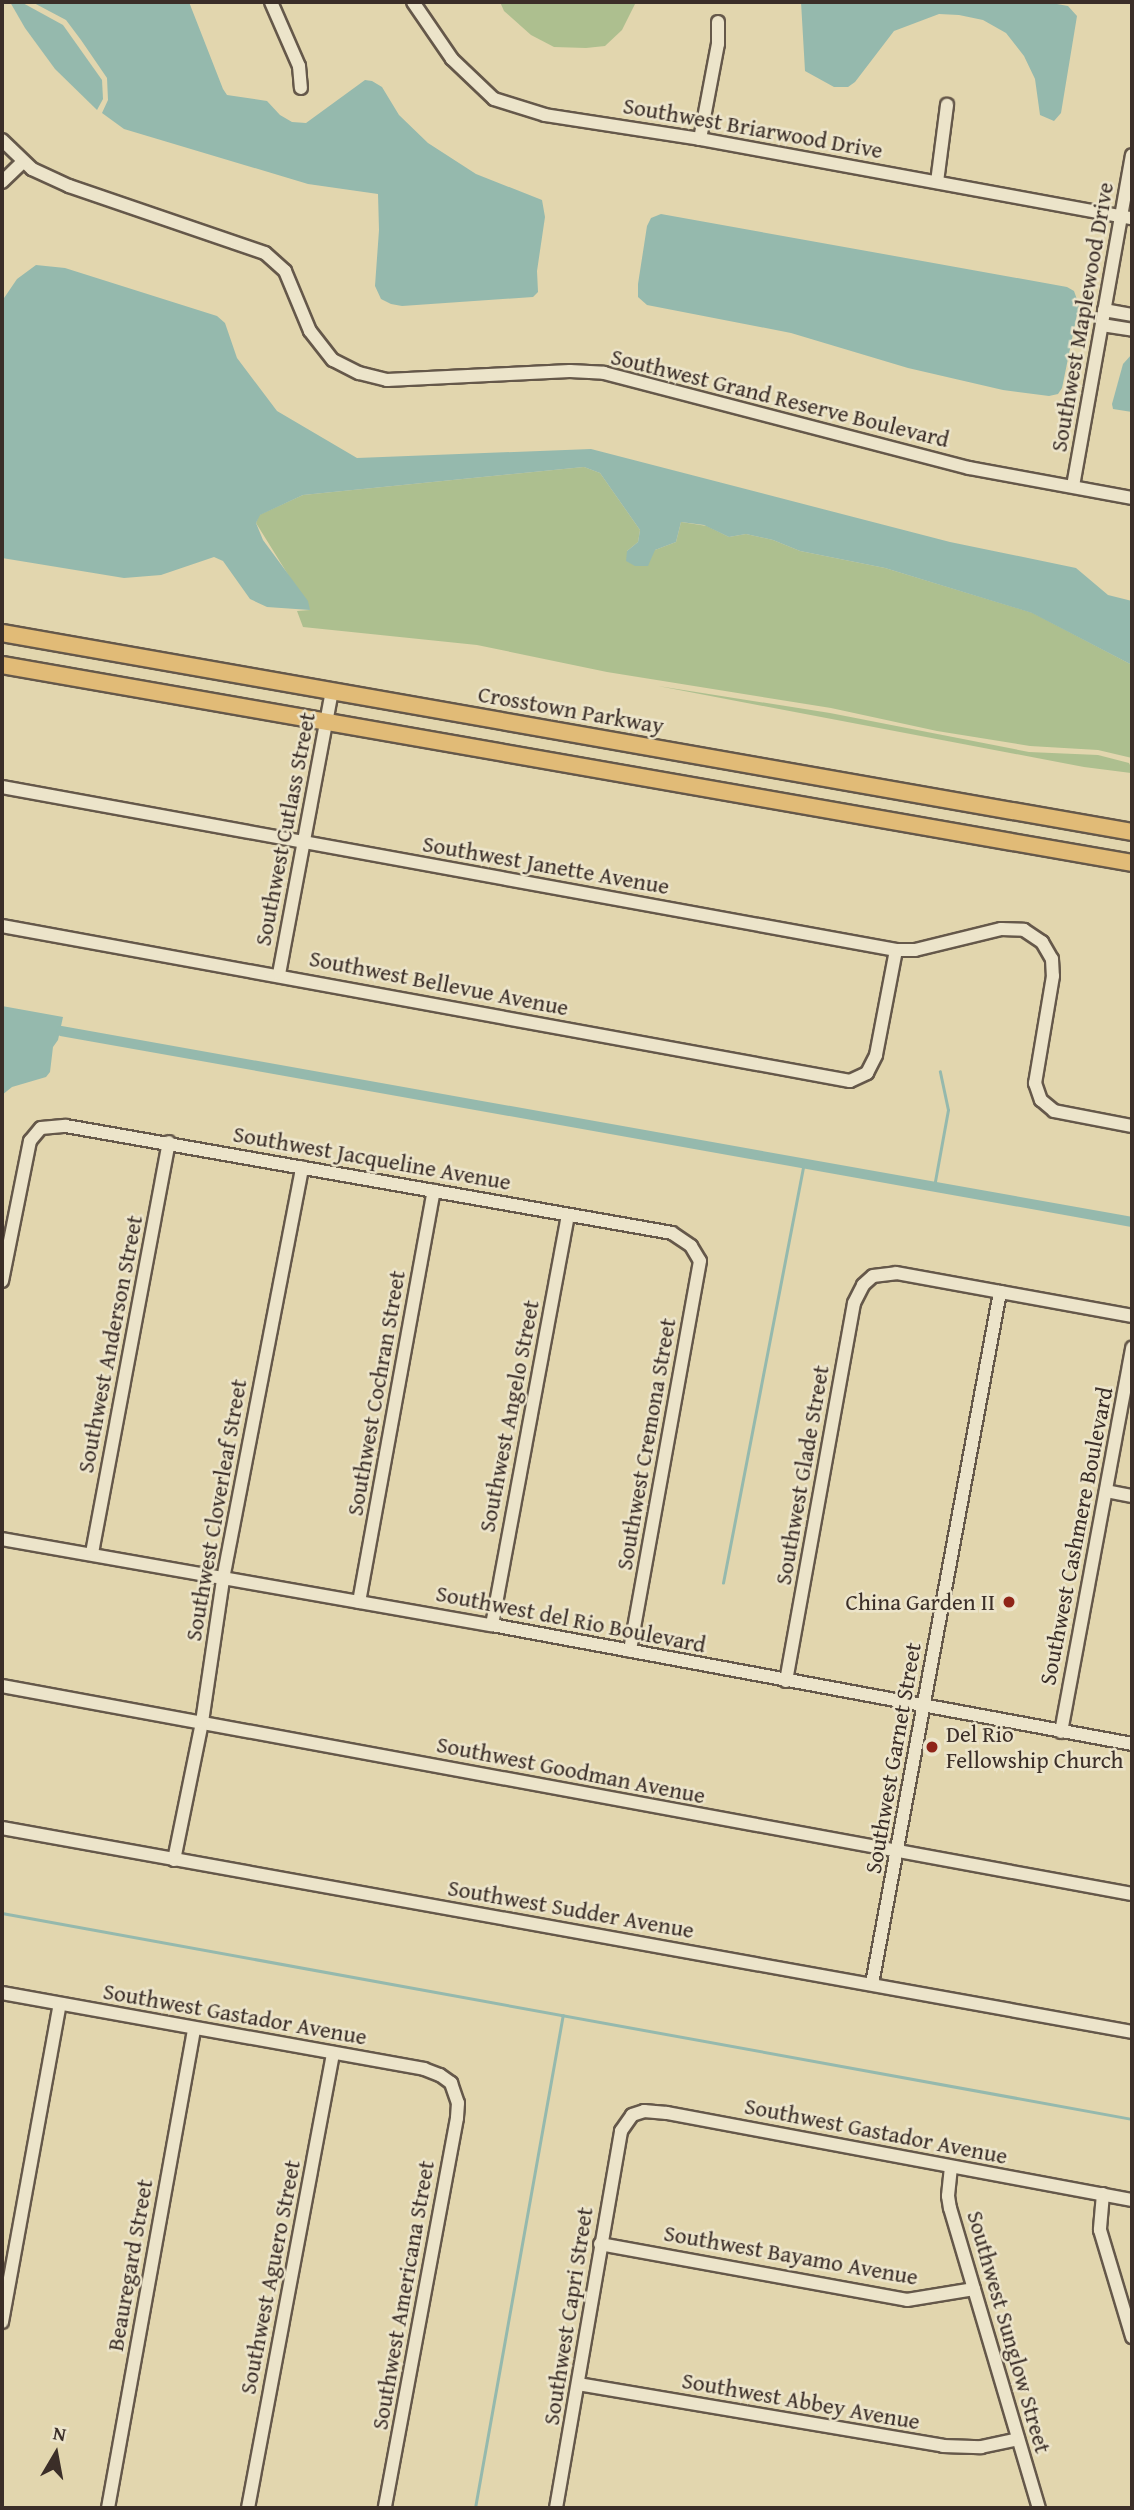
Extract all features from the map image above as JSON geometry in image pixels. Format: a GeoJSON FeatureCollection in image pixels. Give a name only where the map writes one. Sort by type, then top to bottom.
{"type":"FeatureCollection","features":[{"type":"Feature","properties":{"kind":"main road","name":"Crosstown Parkway"},"geometry":{"type":"LineString","coordinates":[[2,633],[1132,832]]}},
{"type":"Feature","properties":{"kind":"main road"},"geometry":{"type":"LineString","coordinates":[[2,665],[1132,863]]}},
{"type":"Feature","properties":{"kind":"street"},"geometry":{"type":"LineString","coordinates":[[271,2],[299,66],[301,88]]}},
{"type":"Feature","properties":{"kind":"street","name":"Southwest Briarwood Drive"},"geometry":{"type":"LineString","coordinates":[[413,2],[452,59],[494,99],[545,115],[700,139],[1127,217]]}},
{"type":"Feature","properties":{"kind":"street"},"geometry":{"type":"LineString","coordinates":[[700,139],[718,44],[718,22]]}},
{"type":"Feature","properties":{"kind":"street"},"geometry":{"type":"LineString","coordinates":[[937,182],[947,105]]}},
{"type":"Feature","properties":{"kind":"street","name":"Southwest Grand Reserve Boulevard"},"geometry":{"type":"LineString","coordinates":[[2,140],[23,162],[69,186],[265,253],[285,271],[310,331],[333,360],[359,373],[387,380],[570,371],[604,373],[969,468],[1132,498]]}},
{"type":"Feature","properties":{"kind":"street","name":"Southwest Maplewood Drive"},"geometry":{"type":"LineString","coordinates":[[1073,486],[1104,310],[1127,217],[1132,155]]}},
{"type":"Feature","properties":{"kind":"street"},"geometry":{"type":"LineString","coordinates":[[2,182],[23,162]]}},
{"type":"Feature","properties":{"kind":"street"},"geometry":{"type":"LineString","coordinates":[[1104,310],[1132,315]]}},
{"type":"Feature","properties":{"kind":"street"},"geometry":{"type":"LineString","coordinates":[[1102,325],[1132,330]]}},
{"type":"Feature","properties":{"kind":"street","name":"Southwest Cutlass Street"},"geometry":{"type":"LineString","coordinates":[[279,974],[332,692]]}},
{"type":"Feature","properties":{"kind":"street","name":"Southwest Janette Avenue"},"geometry":{"type":"LineString","coordinates":[[2,787],[896,950],[915,950],[1000,929],[1024,930],[1042,942],[1052,959],[1053,976],[1035,1083],[1041,1100],[1054,1111],[1132,1126]]}},
{"type":"Feature","properties":{"kind":"street","name":"Southwest Bellevue Avenue"},"geometry":{"type":"LineString","coordinates":[[2,926],[279,974],[850,1081],[867,1073],[876,1055],[896,950]]}},
{"type":"Feature","properties":{"kind":"street","name":"Southwest Jacqueline Avenue"},"geometry":{"type":"LineString","coordinates":[[2,1281],[30,1141],[41,1128],[66,1126],[169,1142],[672,1233],[691,1246]]}},
{"type":"Feature","properties":{"kind":"street","name":"Southwest Anderson Street"},"geometry":{"type":"LineString","coordinates":[[92,1553],[169,1142]]}},
{"type":"Feature","properties":{"kind":"street","name":"Southwest Cloverleaf Street"},"geometry":{"type":"LineString","coordinates":[[174,1860],[202,1721],[223,1579],[302,1168]]}},
{"type":"Feature","properties":{"kind":"street","name":"Southwest Cochran Street"},"geometry":{"type":"LineString","coordinates":[[359,1602],[434,1191]]}},
{"type":"Feature","properties":{"kind":"street","name":"Southwest Angelo Street"},"geometry":{"type":"LineString","coordinates":[[492,1625],[568,1216]]}},
{"type":"Feature","properties":{"kind":"street","name":"Southwest Cremona Street"},"geometry":{"type":"LineString","coordinates":[[630,1651],[697,1281],[699,1261],[691,1246]]}},
{"type":"Feature","properties":{"kind":"street","name":"Southwest Glade Street"},"geometry":{"type":"LineString","coordinates":[[786,1681],[854,1303],[867,1280],[880,1274],[896,1273],[1000,1292]]}},
{"type":"Feature","properties":{"kind":"street"},"geometry":{"type":"LineString","coordinates":[[1000,1292],[1132,1316]]}},
{"type":"Feature","properties":{"kind":"street","name":"Southwest Garnet Street"},"geometry":{"type":"LineString","coordinates":[[872,1984],[1000,1292]]}},
{"type":"Feature","properties":{"kind":"street","name":"Southwest Cashmere Boulevard"},"geometry":{"type":"LineString","coordinates":[[1061,1731],[1132,1348]]}},
{"type":"Feature","properties":{"kind":"street"},"geometry":{"type":"LineString","coordinates":[[1106,1491],[1132,1496]]}},
{"type":"Feature","properties":{"kind":"street","name":"Southwest del Rio Boulevard"},"geometry":{"type":"LineString","coordinates":[[2,1539],[492,1625],[1132,1744]]}},
{"type":"Feature","properties":{"kind":"street","name":"Southwest Goodman Avenue"},"geometry":{"type":"LineString","coordinates":[[2,1686],[202,1721],[897,1853],[1132,1894]]}},
{"type":"Feature","properties":{"kind":"street","name":"Southwest Sudder Avenue"},"geometry":{"type":"LineString","coordinates":[[2,1828],[1132,2032]]}},
{"type":"Feature","properties":{"kind":"street","name":"Southwest Gastador Avenue"},"geometry":{"type":"LineString","coordinates":[[2,1993],[434,2072],[445,2078],[455,2090]]}},
{"type":"Feature","properties":{"kind":"street"},"geometry":{"type":"LineString","coordinates":[[2,2322],[60,2004]]}},
{"type":"Feature","properties":{"kind":"street","name":"Beauregard Street"},"geometry":{"type":"LineString","coordinates":[[108,2508],[194,2030]]}},
{"type":"Feature","properties":{"kind":"street","name":"Southwest Aguero Street"},"geometry":{"type":"LineString","coordinates":[[248,2508],[333,2053]]}},
{"type":"Feature","properties":{"kind":"street","name":"Southwest Americana Street"},"geometry":{"type":"LineString","coordinates":[[385,2508],[457,2118],[455,2090]]}},
{"type":"Feature","properties":{"kind":"street","name":"Southwest Gastador Avenue"},"geometry":{"type":"LineString","coordinates":[[621,2131],[632,2115],[652,2111],[1132,2200]]}},
{"type":"Feature","properties":{"kind":"street","name":"Southwest Capri Street"},"geometry":{"type":"LineString","coordinates":[[556,2508],[621,2131]]}},
{"type":"Feature","properties":{"kind":"street","name":"Southwest Sunglow Street"},"geometry":{"type":"LineString","coordinates":[[951,2166],[948,2196],[950,2208],[1039,2508]]}},
{"type":"Feature","properties":{"kind":"street"},"geometry":{"type":"LineString","coordinates":[[1102,2194],[1100,2231],[1132,2337]]}},
{"type":"Feature","properties":{"kind":"street","name":"Southwest Bayamo Avenue"},"geometry":{"type":"LineString","coordinates":[[600,2244],[907,2300],[974,2289]]}},
{"type":"Feature","properties":{"kind":"street","name":"Southwest Abbey Avenue"},"geometry":{"type":"LineString","coordinates":[[578,2384],[943,2446],[981,2447],[1018,2439]]}},
{"type":"Feature","properties":{"kind":"green space"},"geometry":{"type":"Polygon","coordinates":[[[500,2],[636,2],[622,30],[605,46],[586,48],[554,47],[531,35],[504,11],[500,2]]]}},
{"type":"Feature","properties":{"kind":"green space"},"geometry":{"type":"Polygon","coordinates":[[[584,467],[600,473],[640,530],[638,542],[627,551],[655,550],[676,542],[681,522],[707,526],[729,537],[746,534],[773,540],[800,551],[885,568],[1033,613],[1132,665],[1132,758],[1098,750],[1030,746],[937,731],[831,708],[607,672],[477,645],[303,627],[297,611],[310,610],[256,523],[259,515],[303,495],[584,467]]]}},
{"type":"Feature","properties":{"kind":"green space"},"geometry":{"type":"Polygon","coordinates":[[[658,686],[830,713],[1029,752],[1098,755],[1129,763],[1132,769],[1131,773],[1084,767],[658,686]]]}},
{"type":"Feature","properties":{"kind":"water"},"geometry":{"type":"Polygon","coordinates":[[[10,2],[21,2],[63,25],[102,80],[103,99],[97,110],[55,69],[10,2]]]}},
{"type":"Feature","properties":{"kind":"water"},"geometry":{"type":"Polygon","coordinates":[[[32,2],[189,2],[227,95],[267,101],[280,115],[292,122],[306,123],[365,80],[372,81],[382,87],[399,115],[428,143],[476,174],[542,200],[545,217],[537,271],[538,292],[533,297],[402,306],[381,299],[375,286],[379,230],[378,194],[308,184],[124,129],[102,113],[108,100],[107,78],[81,40],[66,20],[32,2]]]}},
{"type":"Feature","properties":{"kind":"water"},"geometry":{"type":"Polygon","coordinates":[[[801,2],[1046,2],[1068,6],[1077,16],[1061,113],[1054,121],[1040,115],[1035,79],[1024,56],[1006,33],[983,20],[959,15],[939,14],[894,31],[855,82],[848,87],[834,87],[805,71],[801,2]]]}},
{"type":"Feature","properties":{"kind":"water"},"geometry":{"type":"Polygon","coordinates":[[[661,214],[1067,287],[1074,291],[1079,305],[1062,388],[1058,394],[1049,396],[1003,390],[908,368],[791,333],[647,305],[638,297],[638,284],[647,226],[651,218],[661,214]]]}},
{"type":"Feature","properties":{"kind":"water"},"geometry":{"type":"Polygon","coordinates":[[[36,265],[65,268],[217,316],[225,323],[237,358],[277,411],[357,458],[591,449],[950,542],[1076,568],[1108,595],[1132,601],[1132,665],[1032,613],[885,568],[800,551],[773,540],[746,534],[729,537],[704,525],[681,522],[676,542],[655,550],[648,566],[635,566],[626,561],[627,551],[638,542],[640,530],[600,473],[584,467],[303,495],[260,515],[256,523],[263,540],[308,601],[310,610],[267,607],[250,599],[223,561],[214,557],[161,575],[124,578],[2,558],[2,301],[17,279],[36,265]]]}},
{"type":"Feature","properties":{"kind":"water"},"geometry":{"type":"Polygon","coordinates":[[[1132,354],[1132,412],[1113,409],[1123,364],[1132,354]]]}},
{"type":"Feature","properties":{"kind":"water"},"geometry":{"type":"Polygon","coordinates":[[[2,1006],[63,1017],[58,1040],[53,1047],[50,1072],[46,1077],[12,1087],[2,1095],[2,1006]]]}},
{"type":"Feature","properties":{"kind":"waterway"},"geometry":{"type":"LineString","coordinates":[[61,1031],[1132,1222]]}},
{"type":"Feature","properties":{"kind":"waterway"},"geometry":{"type":"LineString","coordinates":[[934,1187],[948,1110],[940,1072]]}},
{"type":"Feature","properties":{"kind":"waterway"},"geometry":{"type":"LineString","coordinates":[[723,1583],[804,1163]]}},
{"type":"Feature","properties":{"kind":"waterway"},"geometry":{"type":"LineString","coordinates":[[2,1913],[1132,2119]]}},
{"type":"Feature","properties":{"kind":"waterway"},"geometry":{"type":"LineString","coordinates":[[475,2508],[563,2016]]}},
{"type":"Feature","properties":{"kind":"place","name":"China Garden II"},"geometry":{"type":"Point","coordinates":[1009,1602]}},
{"type":"Feature","properties":{"kind":"place","name":"Del Rio Fellowship Church"},"geometry":{"type":"Point","coordinates":[932,1747]}}]}
